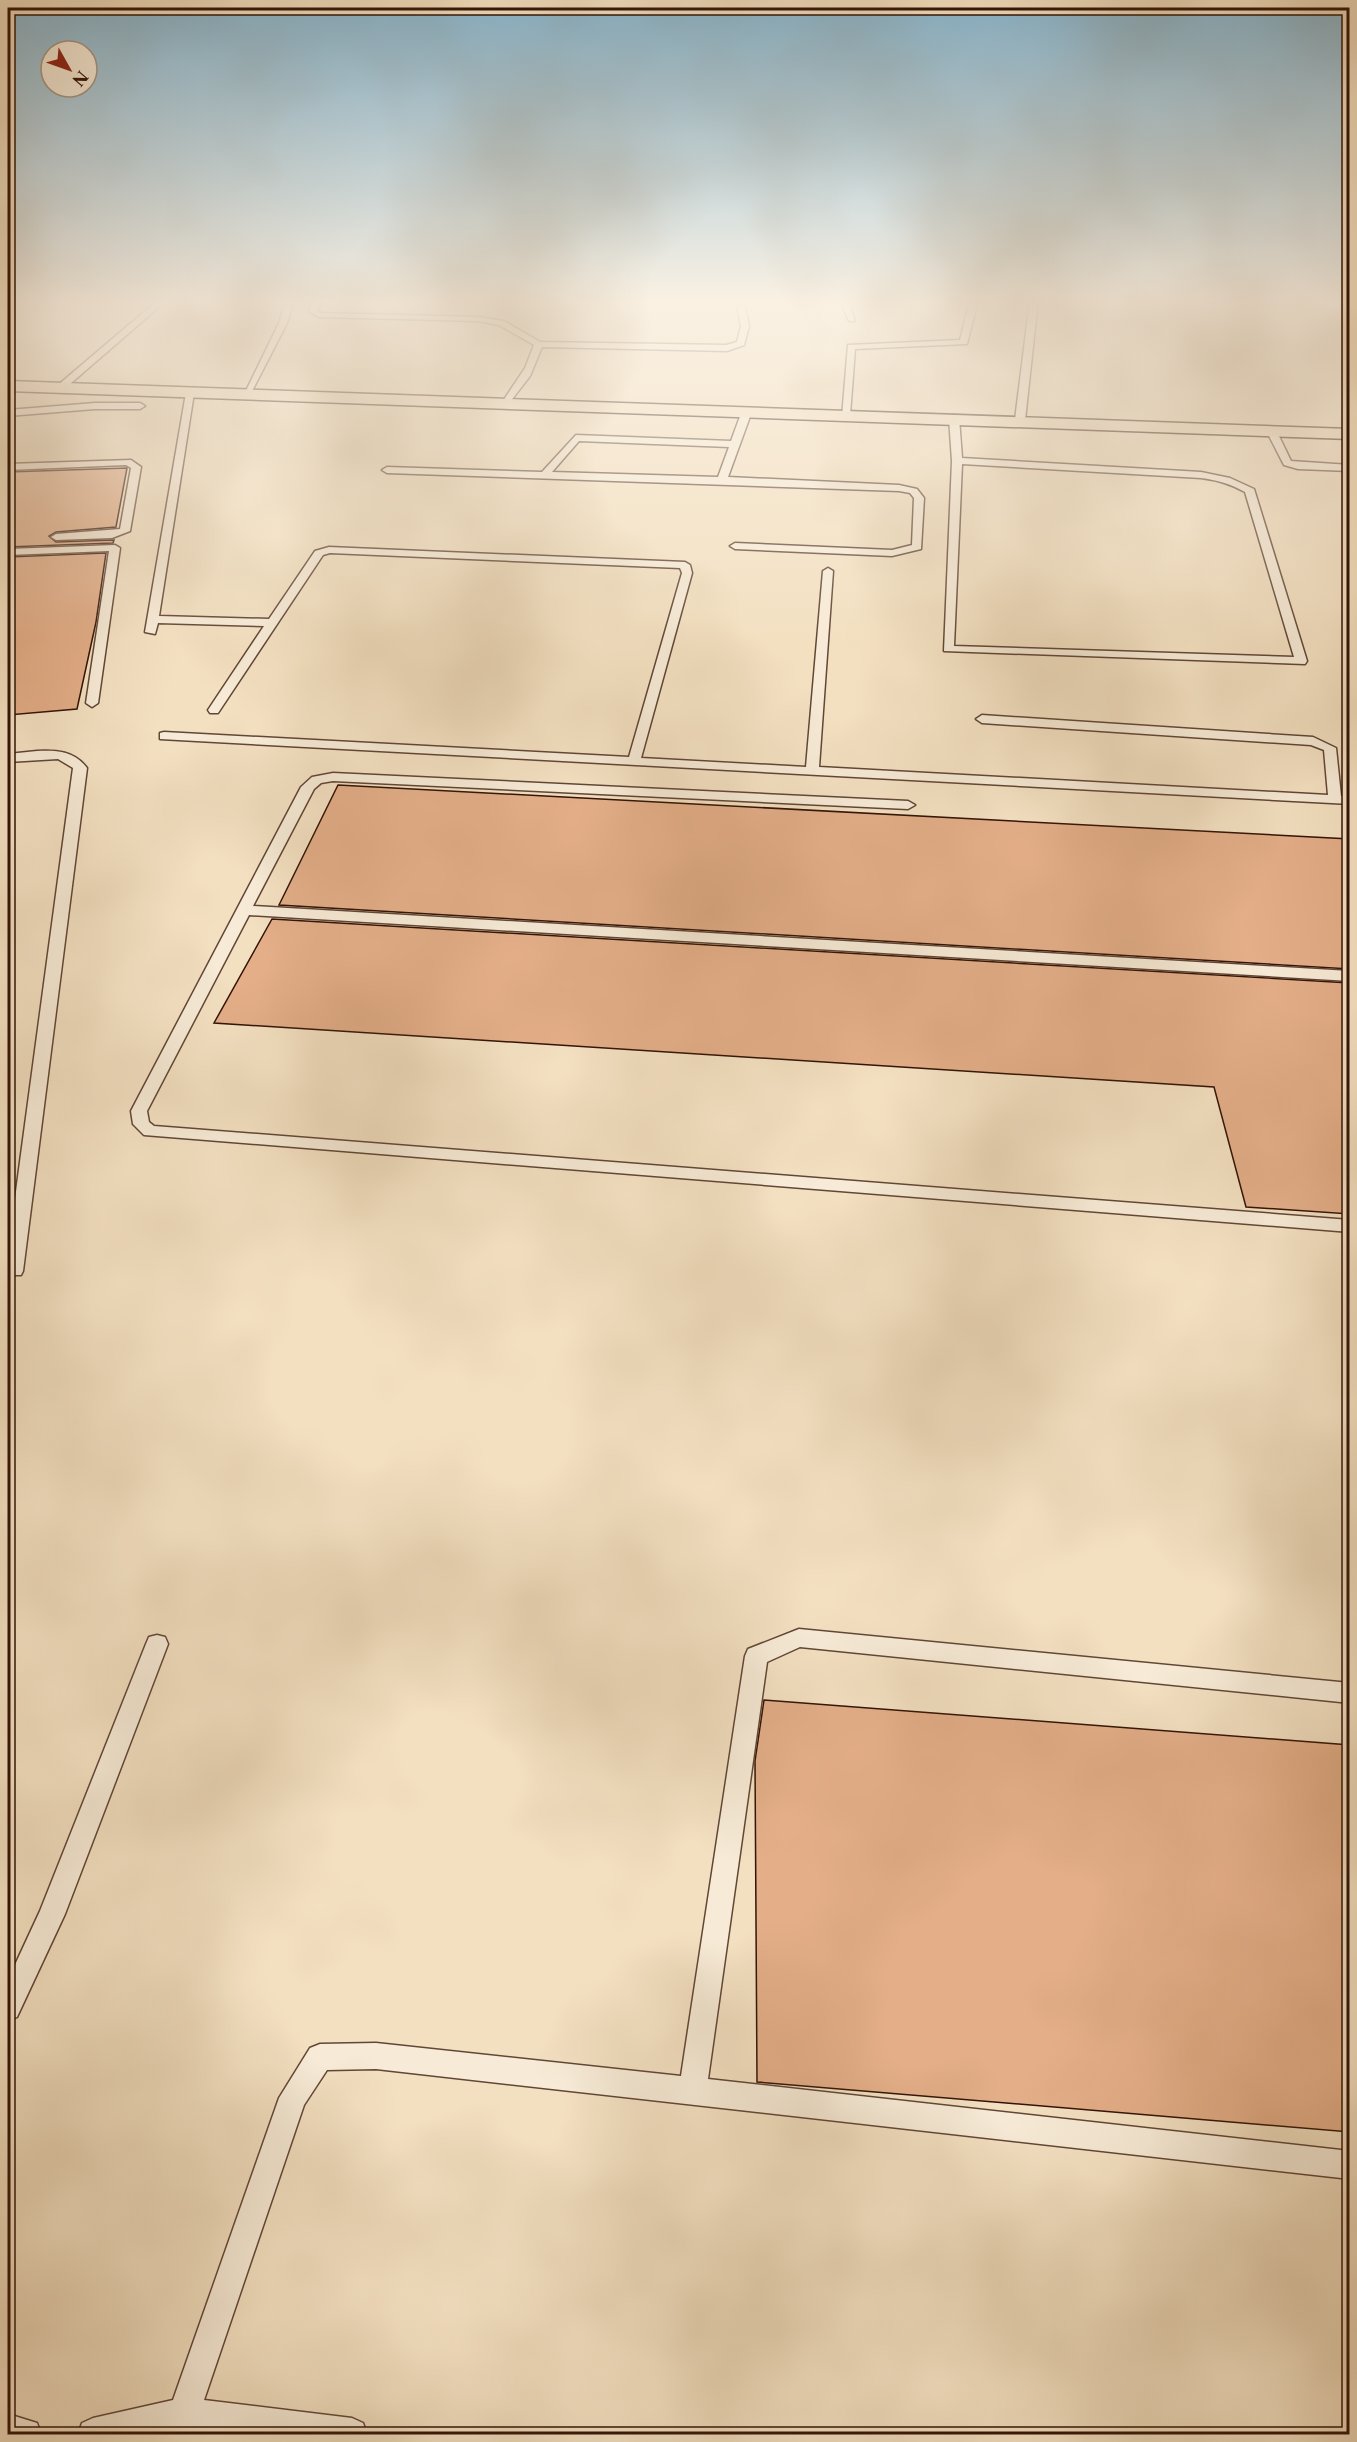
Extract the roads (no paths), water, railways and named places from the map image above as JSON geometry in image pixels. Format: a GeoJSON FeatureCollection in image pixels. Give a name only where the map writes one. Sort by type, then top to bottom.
{"type":"FeatureCollection","features":[{"type":"Feature","properties":{"kind":"highway"},"geometry":{"type":"LineString","coordinates":[[820,414],[1350,434]]}},
{"type":"Feature","properties":{"kind":"lane"},"geometry":{"type":"LineString","coordinates":[[151,632],[187,414]]}},
{"type":"Feature","properties":{"kind":"lane"},"geometry":{"type":"LineString","coordinates":[[722,480],[746,414]]}},
{"type":"Feature","properties":{"kind":"lane"},"geometry":{"type":"LineString","coordinates":[[1020,420],[1021,414]]}},
{"type":"Feature","properties":{"kind":"lane"},"geometry":{"type":"LineString","coordinates":[[954,418],[957,461],[948,649],[1301,661],[1250,491],[1242,485],[1201,475],[957,461]]}},
{"type":"Feature","properties":{"kind":"lane"},"geometry":{"type":"LineString","coordinates":[[1271,430],[1287,463],[1298,466],[1350,468]]}},
{"type":"Feature","properties":{"kind":"lane"},"geometry":{"type":"LineString","coordinates":[[544,475],[576,438],[735,444]]}},
{"type":"Feature","properties":{"kind":"lane"},"geometry":{"type":"LineString","coordinates":[[8,467],[128,462],[135,467],[125,531],[112,535],[56,537]]}},
{"type":"Feature","properties":{"kind":"lane"},"geometry":{"type":"LineString","coordinates":[[387,470],[899,488],[913,491],[919,498],[918,547],[908,551],[892,553],[735,546]]}},
{"type":"Feature","properties":{"kind":"lane"},"geometry":{"type":"LineString","coordinates":[[8,552],[115,548],[92,703]]}},
{"type":"Feature","properties":{"kind":"lane"},"geometry":{"type":"LineString","coordinates":[[214,710],[319,553],[329,550],[685,565],[687,573],[634,761]]}},
{"type":"Feature","properties":{"kind":"lane"},"geometry":{"type":"LineString","coordinates":[[812,771],[828,571]]}},
{"type":"Feature","properties":{"kind":"lane"},"geometry":{"type":"LineString","coordinates":[[153,619],[272,623]]}},
{"type":"Feature","properties":{"kind":"lane"},"geometry":{"type":"LineString","coordinates":[[982,719],[1313,741],[1330,748],[1333,759],[1335,800]]}},
{"type":"Feature","properties":{"kind":"lane"},"geometry":{"type":"LineString","coordinates":[[164,735],[1350,800]]}},
{"type":"Feature","properties":{"kind":"lane"},"geometry":{"type":"LineString","coordinates":[[8,758],[68,756],[77,761],[80,768],[14,1271]]}},
{"type":"Feature","properties":{"kind":"lane"},"geometry":{"type":"LineString","coordinates":[[908,805],[333,777],[317,780],[308,787],[139,1111],[141,1124],[150,1131],[1350,1226]]}},
{"type":"Feature","properties":{"kind":"lane"},"geometry":{"type":"LineString","coordinates":[[244,909],[1350,976]]}},
{"type":"Feature","properties":{"kind":"lane"},"geometry":{"type":"LineString","coordinates":[[692,2092],[756,1656],[799,1638],[1350,1693]]}},
{"type":"Feature","properties":{"kind":"lane"},"geometry":{"type":"LineString","coordinates":[[8,2008],[52,1914],[157,1644]]}},
{"type":"Feature","properties":{"kind":"lane"},"geometry":{"type":"LineString","coordinates":[[184,2413],[293,2098],[320,2057],[376,2056],[1350,2165]]}},
{"type":"Feature","properties":{"kind":"lane"},"geometry":{"type":"LineString","coordinates":[[93,2434],[184,2413],[352,2434]]}},
{"type":"Feature","properties":{"kind":"lane"},"geometry":{"type":"LineString","coordinates":[[8,2430],[26,2434]]}}]}
